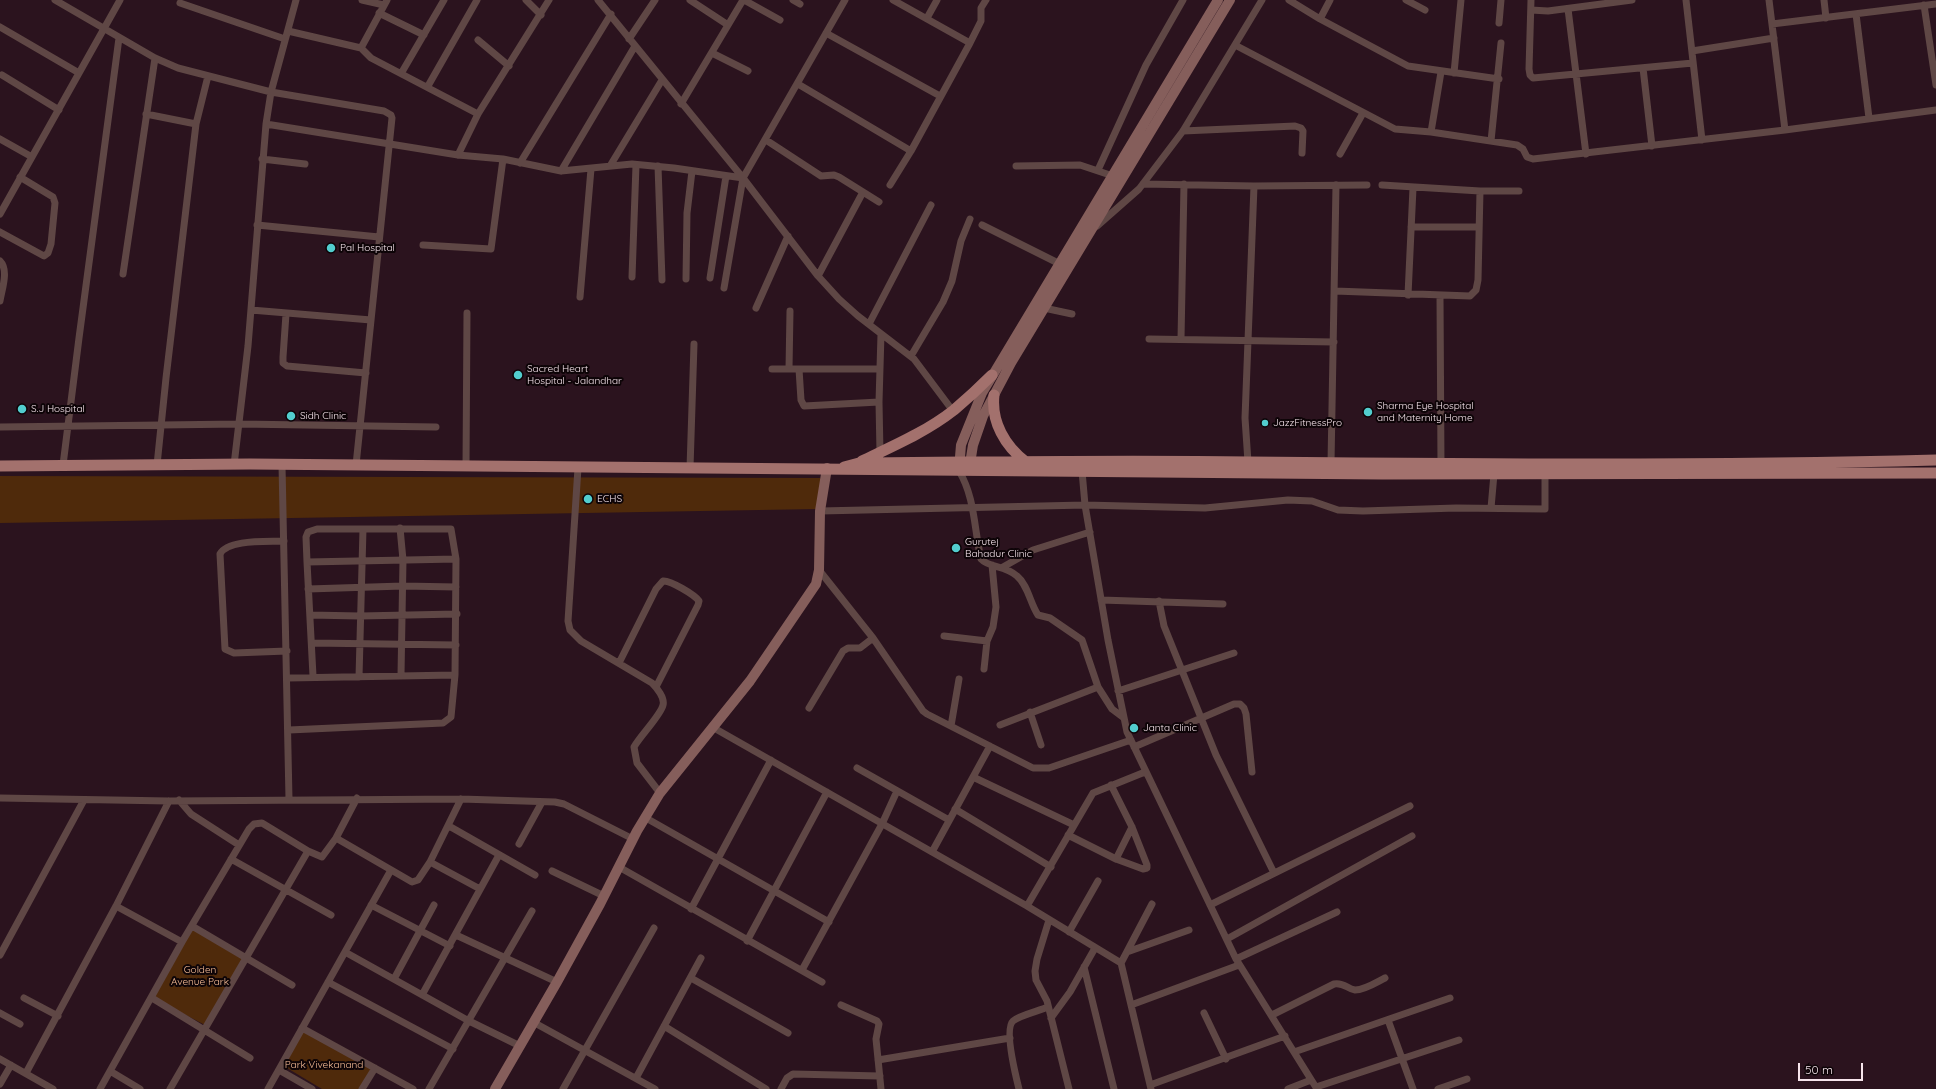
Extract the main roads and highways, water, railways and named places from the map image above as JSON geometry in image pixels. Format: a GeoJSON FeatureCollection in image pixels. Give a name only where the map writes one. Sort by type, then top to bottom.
{"type":"FeatureCollection","features":[{"type":"Feature","properties":{"kind":"main road"},"geometry":{"type":"LineString","coordinates":[[839,468],[859,463],[907,440],[953,411],[992,375]]}},
{"type":"Feature","properties":{"kind":"main road"},"geometry":{"type":"LineString","coordinates":[[994,396],[993,408],[997,424],[1014,453],[1026,462]]}},
{"type":"Feature","properties":{"kind":"main road"},"geometry":{"type":"LineString","coordinates":[[859,463],[1082,471],[1441,469],[1797,464],[1936,460]]}},
{"type":"Feature","properties":{"kind":"main road"},"geometry":{"type":"LineString","coordinates":[[0,466],[234,464],[578,468],[839,468],[859,471],[1026,462],[1248,462],[1331,463],[1441,469],[1494,474],[1936,473]]}},
{"type":"Feature","properties":{"kind":"place","name":"Pal Hospital"},"geometry":{"type":"Point","coordinates":[331,248]}},
{"type":"Feature","properties":{"kind":"place","name":"Sacred Heart Hospital - Jalandhar"},"geometry":{"type":"Point","coordinates":[518,375]}},
{"type":"Feature","properties":{"kind":"place","name":"S.J Hospital"},"geometry":{"type":"Point","coordinates":[22,409]}},
{"type":"Feature","properties":{"kind":"place","name":"Sharma Eye Hospital and Maternity Home"},"geometry":{"type":"Point","coordinates":[1368,412]}},
{"type":"Feature","properties":{"kind":"place","name":"Sidh Clinic"},"geometry":{"type":"Point","coordinates":[291,416]}},
{"type":"Feature","properties":{"kind":"place","name":"JazzFitnessPro"},"geometry":{"type":"Point","coordinates":[1265,423]}},
{"type":"Feature","properties":{"kind":"place","name":"ECHS"},"geometry":{"type":"Point","coordinates":[588,499]}},
{"type":"Feature","properties":{"kind":"place","name":"Gurutej Bahadur Clinic"},"geometry":{"type":"Point","coordinates":[956,548]}},
{"type":"Feature","properties":{"kind":"place","name":"Janta Clinic"},"geometry":{"type":"Point","coordinates":[1134,728]}},
{"type":"Feature","properties":{"kind":"park label","name":"Golden Avenue Park"},"geometry":{"type":"Point","coordinates":[200,976]}},
{"type":"Feature","properties":{"kind":"park label","name":"Park Vivekanand"},"geometry":{"type":"Point","coordinates":[324,1065]}}]}
